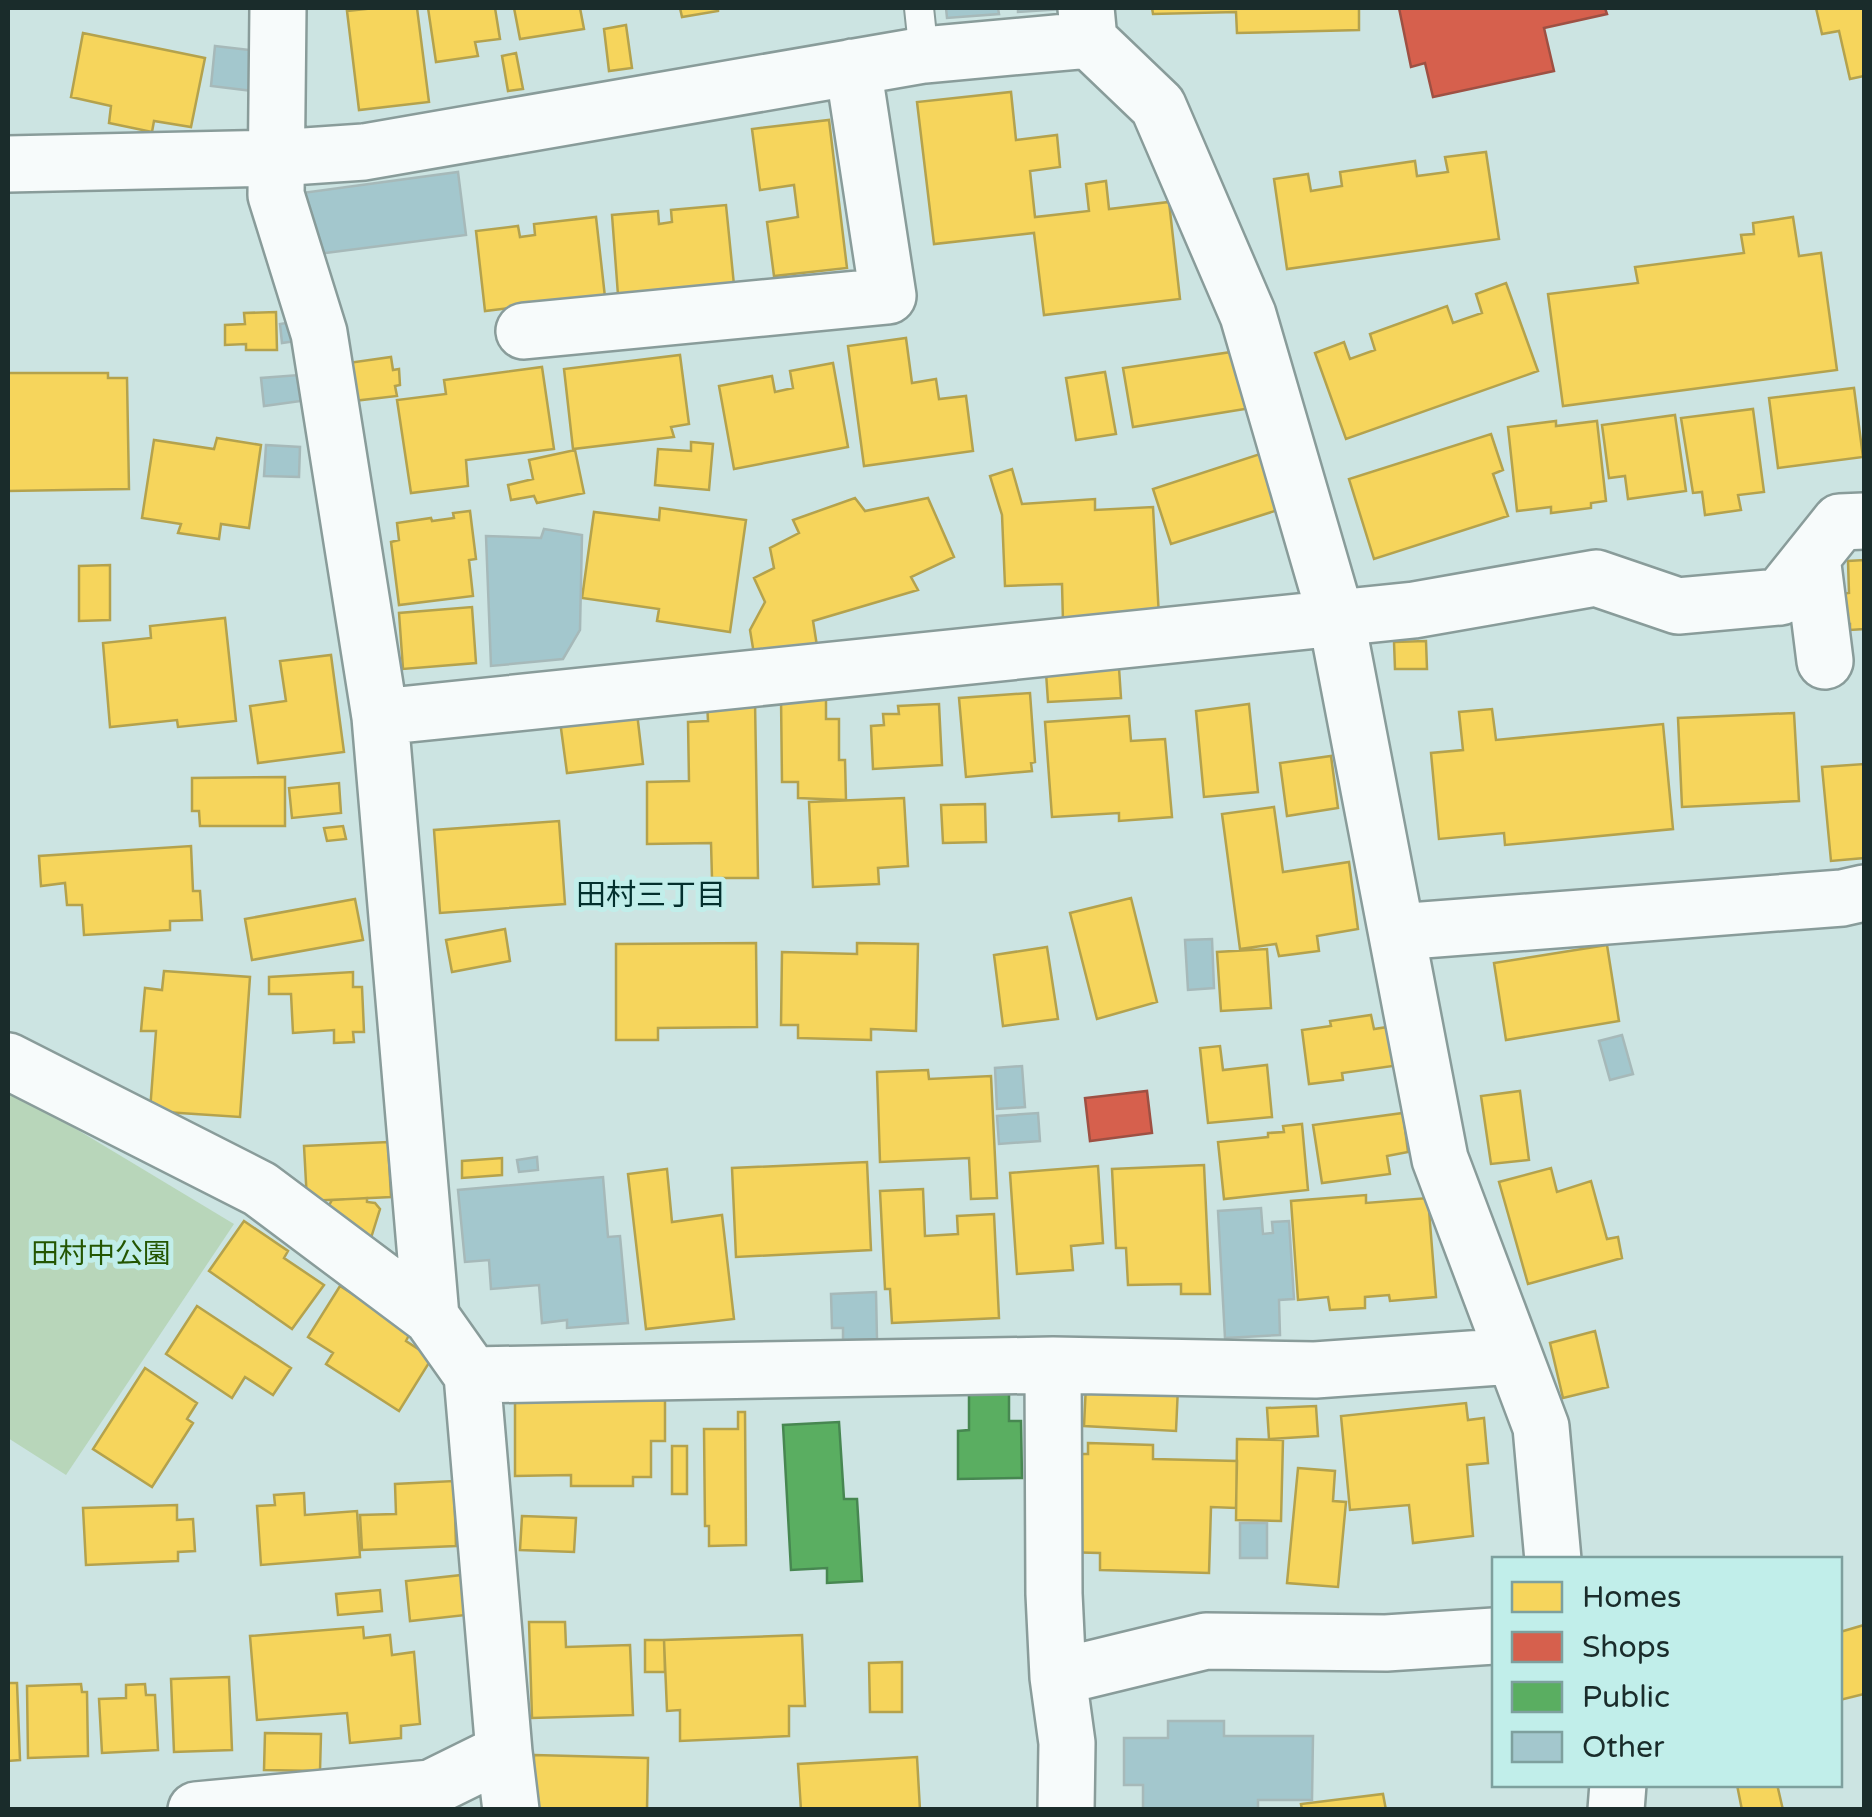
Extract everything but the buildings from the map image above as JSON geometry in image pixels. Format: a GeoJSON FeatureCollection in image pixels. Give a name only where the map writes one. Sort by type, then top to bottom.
{"type":"FeatureCollection","features":[{"type":"Feature","properties":{"kind":"street"},"geometry":{"type":"LineString","coordinates":[[278,8],[276,196],[319,332],[380,716],[431,1317]]}},
{"type":"Feature","properties":{"kind":"street"},"geometry":{"type":"LineString","coordinates":[[8,164],[276,158],[364,152],[853,67],[921,31],[1087,24],[1158,106],[1248,316],[1336,618],[1440,1159],[1541,1428],[1553,1557]]}},
{"type":"Feature","properties":{"kind":"street"},"geometry":{"type":"LineString","coordinates":[[524,331],[888,296],[853,67]]}},
{"type":"Feature","properties":{"kind":"street"},"geometry":{"type":"LineString","coordinates":[[380,716],[1414,610],[1596,578],[1678,606],[1780,598],[1840,522],[1864,521]]}},
{"type":"Feature","properties":{"kind":"street"},"geometry":{"type":"LineString","coordinates":[[1812,558],[1825,661]]}},
{"type":"Feature","properties":{"kind":"street"},"geometry":{"type":"LineString","coordinates":[[1398,932],[1842,898],[1864,893]]}},
{"type":"Feature","properties":{"kind":"street"},"geometry":{"type":"LineString","coordinates":[[8,1061],[260,1189],[431,1317],[472,1375],[511,1810]]}},
{"type":"Feature","properties":{"kind":"street"},"geometry":{"type":"LineString","coordinates":[[472,1375],[1053,1366],[1315,1370],[1513,1356]]}},
{"type":"Feature","properties":{"kind":"street"},"geometry":{"type":"LineString","coordinates":[[1053,1366],[1054,1594],[1058,1677],[1067,1743],[1066,1810]]}},
{"type":"Feature","properties":{"kind":"street"},"geometry":{"type":"LineString","coordinates":[[1058,1677],[1206,1641],[1386,1643],[1492,1636]]}},
{"type":"Feature","properties":{"kind":"street"},"geometry":{"type":"LineString","coordinates":[[196,1810],[431,1788],[504,1752]]}},
{"type":"Feature","properties":{"kind":"green space","name":"田村中公園"},"geometry":{"type":"Polygon","coordinates":[[[8,1088],[234,1224],[66,1475],[8,1438],[8,1088]]]}},
{"type":"Feature","properties":{"kind":"district","name":"田村三丁目"},"geometry":{"type":"Point","coordinates":[651,895]}}]}
